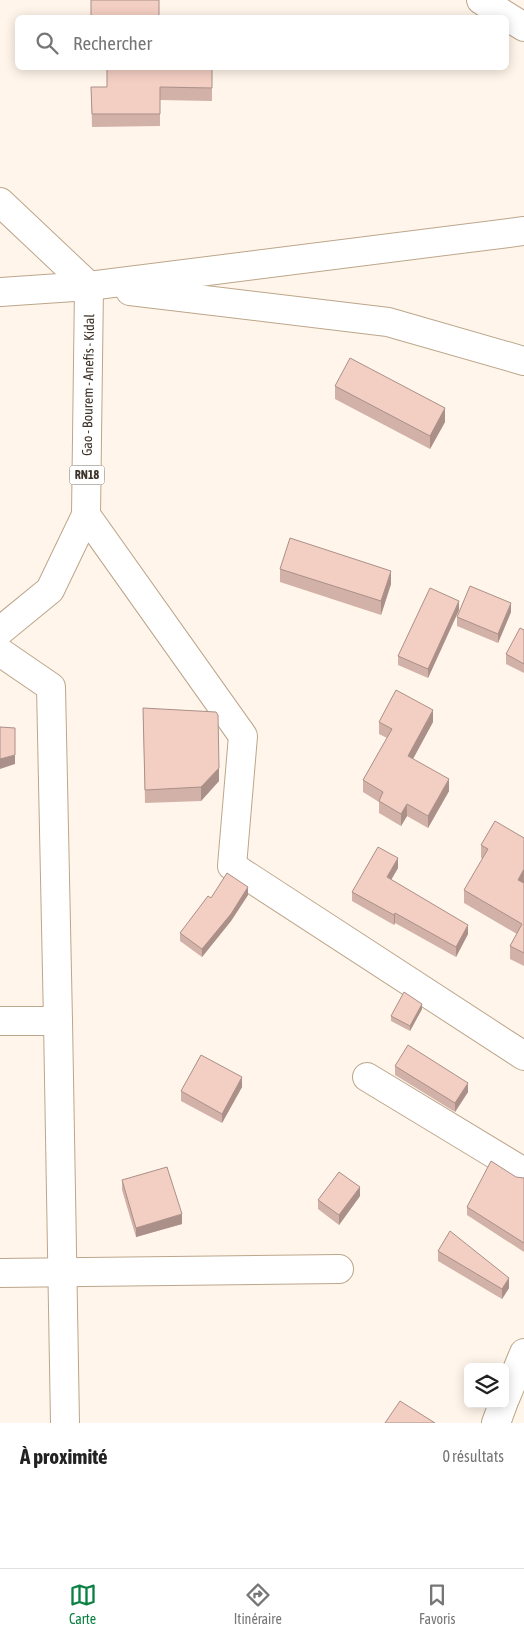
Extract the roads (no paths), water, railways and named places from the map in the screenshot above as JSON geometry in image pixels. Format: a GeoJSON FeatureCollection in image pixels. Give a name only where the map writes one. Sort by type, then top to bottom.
{"type":"FeatureCollection","features":[{"type":"Feature","properties":{"kind":"street"},"geometry":{"type":"LineString","coordinates":[[481,0],[505,15]]}},
{"type":"Feature","properties":{"kind":"street"},"geometry":{"type":"LineString","coordinates":[[509,18],[524,27]]}},
{"type":"Feature","properties":{"kind":"street"},"geometry":{"type":"LineString","coordinates":[[0,202],[89,286],[388,322],[524,361]]}},
{"type":"Feature","properties":{"kind":"street"},"geometry":{"type":"LineString","coordinates":[[0,292],[89,286],[524,231]]}},
{"type":"Feature","properties":{"kind":"street","name":"Gao - Bourem - Anefis - Kidal"},"geometry":{"type":"LineString","coordinates":[[0,631],[50,590],[86,515],[89,286]]}},
{"type":"Feature","properties":{"kind":"street"},"geometry":{"type":"LineString","coordinates":[[86,515],[243,736],[232,866],[524,1056]]}},
{"type":"Feature","properties":{"kind":"street"},"geometry":{"type":"LineString","coordinates":[[0,652],[51,687],[65,1423]]}},
{"type":"Feature","properties":{"kind":"street"},"geometry":{"type":"LineString","coordinates":[[0,1021],[58,1021]]}},
{"type":"Feature","properties":{"kind":"street"},"geometry":{"type":"LineString","coordinates":[[367,1077],[524,1172]]}},
{"type":"Feature","properties":{"kind":"street"},"geometry":{"type":"LineString","coordinates":[[0,1273],[339,1270]]}},
{"type":"Feature","properties":{"kind":"street"},"geometry":{"type":"LineString","coordinates":[[509,1389],[524,1353]]}},
{"type":"Feature","properties":{"kind":"street"},"geometry":{"type":"LineString","coordinates":[[496,1423],[502,1408]]}}]}
